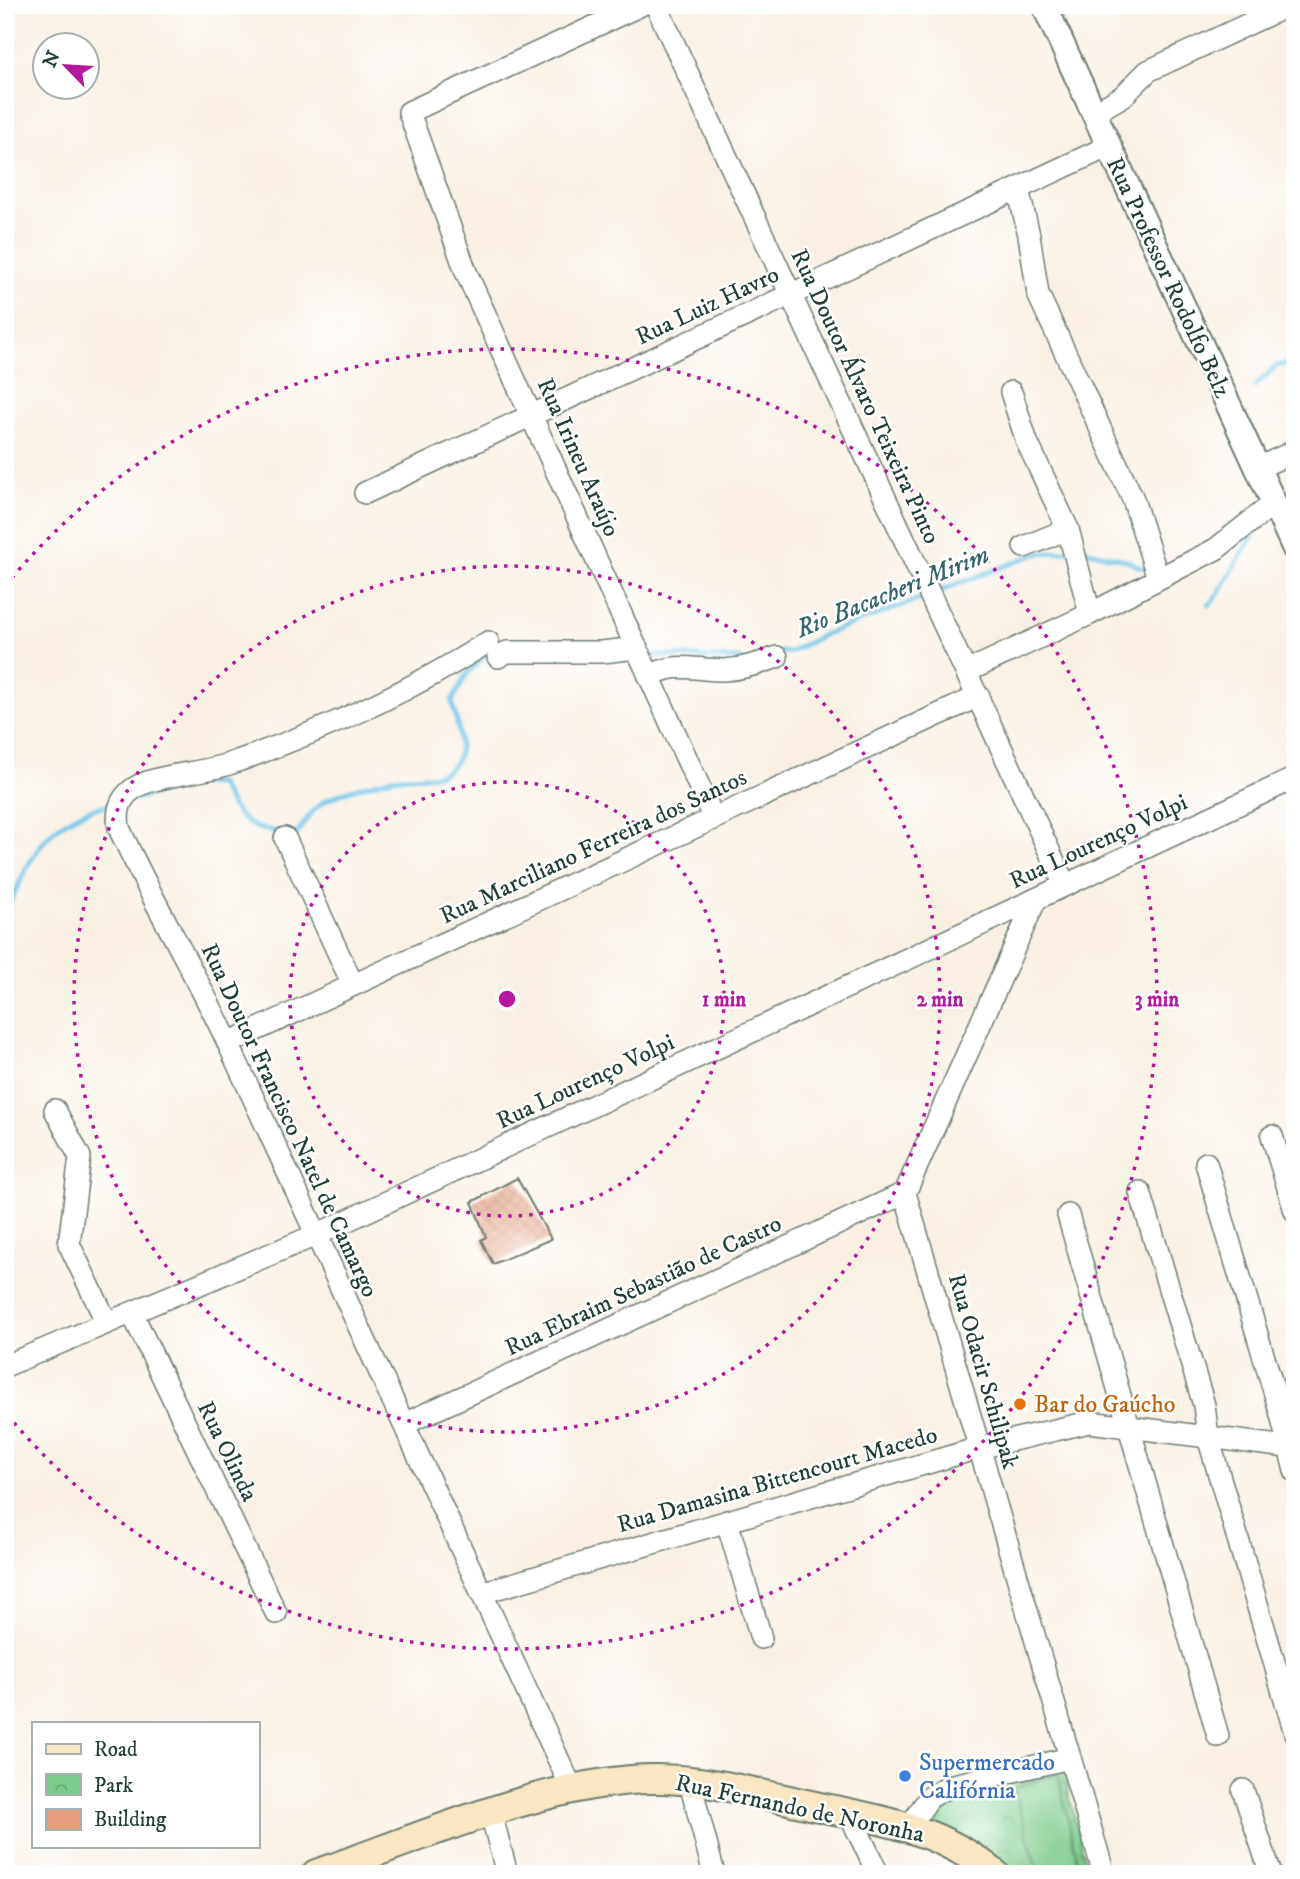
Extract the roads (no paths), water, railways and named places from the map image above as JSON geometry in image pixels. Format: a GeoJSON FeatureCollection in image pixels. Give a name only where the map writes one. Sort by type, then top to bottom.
{"type":"FeatureCollection","features":[{"type":"Feature","properties":{"kind":"main road","name":"Rua Fernando de Noronha"},"geometry":{"type":"LineString","coordinates":[[316,1874],[491,1813],[572,1789],[635,1779],[690,1782],[909,1827],[955,1846],[995,1874]]}},
{"type":"Feature","properties":{"kind":"street","name":"Rua Irineu Araújo"},"geometry":{"type":"LineString","coordinates":[[641,5],[409,111],[466,272],[714,818]]}},
{"type":"Feature","properties":{"kind":"street","name":"Rua Doutor Álvaro Teixeira Pinto"},"geometry":{"type":"LineString","coordinates":[[656,5],[968,671],[1065,886]]}},
{"type":"Feature","properties":{"kind":"street","name":"Rua Professor Rodolfo Belz"},"geometry":{"type":"LineString","coordinates":[[1044,5],[1295,549]]}},
{"type":"Feature","properties":{"kind":"street"},"geometry":{"type":"LineString","coordinates":[[1094,113],[1123,96],[1147,71],[1289,5]]}},
{"type":"Feature","properties":{"kind":"street","name":"Rua Luiz Havro"},"geometry":{"type":"LineString","coordinates":[[365,493],[1109,146]]}},
{"type":"Feature","properties":{"kind":"street"},"geometry":{"type":"LineString","coordinates":[[1018,189],[1030,235],[1038,294],[1133,499],[1158,578]]}},
{"type":"Feature","properties":{"kind":"street"},"geometry":{"type":"LineString","coordinates":[[1011,392],[1032,454],[1068,529],[1090,614]]}},
{"type":"Feature","properties":{"kind":"street"},"geometry":{"type":"LineString","coordinates":[[1258,468],[1295,451]]}},
{"type":"Feature","properties":{"kind":"street"},"geometry":{"type":"LineString","coordinates":[[968,671],[1090,614],[1216,549],[1274,503]]}},
{"type":"Feature","properties":{"kind":"street"},"geometry":{"type":"LineString","coordinates":[[1024,547],[1068,529]]}},
{"type":"Feature","properties":{"kind":"street","name":"Rua Doutor Francisco Natel de Camargo"},"geometry":{"type":"LineString","coordinates":[[572,1789],[228,1043],[197,977],[150,897],[116,816],[126,795],[146,783],[213,769],[331,723],[493,650],[602,652],[637,648]]}},
{"type":"Feature","properties":{"kind":"street"},"geometry":{"type":"LineString","coordinates":[[649,676],[674,666],[723,670],[756,665],[776,657]]}},
{"type":"Feature","properties":{"kind":"street","name":"Rua Marciliano Ferreira dos Santos"},"geometry":{"type":"LineString","coordinates":[[228,1043],[979,696]]}},
{"type":"Feature","properties":{"kind":"street","name":"Rua Lourenço Volpi"},"geometry":{"type":"LineString","coordinates":[[5,1366],[316,1235],[1295,778]]}},
{"type":"Feature","properties":{"kind":"street"},"geometry":{"type":"LineString","coordinates":[[285,838],[354,985]]}},
{"type":"Feature","properties":{"kind":"street"},"geometry":{"type":"LineString","coordinates":[[905,1193],[1036,899]]}},
{"type":"Feature","properties":{"kind":"street"},"geometry":{"type":"LineString","coordinates":[[55,1110],[80,1157],[69,1244],[107,1323]]}},
{"type":"Feature","properties":{"kind":"street"},"geometry":{"type":"LineString","coordinates":[[1272,1136],[1295,1211]]}},
{"type":"Feature","properties":{"kind":"street"},"geometry":{"type":"LineString","coordinates":[[1206,1163],[1293,1448],[1295,1471]]}},
{"type":"Feature","properties":{"kind":"street"},"geometry":{"type":"LineString","coordinates":[[1140,1192],[1204,1405],[1208,1437],[1295,1733]]}},
{"type":"Feature","properties":{"kind":"street","name":"Rua Ebraim Sebastião de Castro"},"geometry":{"type":"LineString","coordinates":[[404,1424],[905,1193]]}},
{"type":"Feature","properties":{"kind":"street","name":"Rua Odacir Schilipak"},"geometry":{"type":"LineString","coordinates":[[905,1193],[1104,1874]]}},
{"type":"Feature","properties":{"kind":"street"},"geometry":{"type":"LineString","coordinates":[[1068,1215],[1219,1736]]}},
{"type":"Feature","properties":{"kind":"street","name":"Rua Olinda"},"geometry":{"type":"LineString","coordinates":[[132,1313],[276,1613]]}},
{"type":"Feature","properties":{"kind":"street","name":"Rua Damasina Bittencourt Macedo"},"geometry":{"type":"LineString","coordinates":[[481,1592],[979,1448],[1089,1422],[1129,1427]]}},
{"type":"Feature","properties":{"kind":"street"},"geometry":{"type":"LineString","coordinates":[[1129,1427],[1293,1448]]}},
{"type":"Feature","properties":{"kind":"street"},"geometry":{"type":"LineString","coordinates":[[727,1521],[761,1638]]}},
{"type":"Feature","properties":{"kind":"street"},"geometry":{"type":"LineString","coordinates":[[909,1827],[929,1798],[948,1786],[1070,1758]]}},
{"type":"Feature","properties":{"kind":"street"},"geometry":{"type":"LineString","coordinates":[[690,1782],[714,1874]]}},
{"type":"Feature","properties":{"kind":"street"},"geometry":{"type":"LineString","coordinates":[[1243,1790],[1271,1874]]}},
{"type":"Feature","properties":{"kind":"street"},"geometry":{"type":"LineString","coordinates":[[491,1813],[507,1874]]}},
{"type":"Feature","properties":{"kind":"street"},"geometry":{"type":"LineString","coordinates":[[849,1813],[878,1874]]}},
{"type":"Feature","properties":{"kind":"waterway","name":"Rio Bacacheri Mirim"},"geometry":{"type":"LineString","coordinates":[[1255,386],[1276,366],[1295,362]]}},
{"type":"Feature","properties":{"kind":"waterway","name":"Rio Bacacheri Mirim"},"geometry":{"type":"LineString","coordinates":[[1209,605],[1255,533]]}},
{"type":"Feature","properties":{"kind":"waterway","name":"Rio Bacacheri Mirim"},"geometry":{"type":"LineString","coordinates":[[1080,549],[1126,560],[1142,568]]}},
{"type":"Feature","properties":{"kind":"waterway","name":"Rio Bacacheri Mirim"},"geometry":{"type":"LineString","coordinates":[[934,593],[1036,554],[1067,551]]}},
{"type":"Feature","properties":{"kind":"waterway","name":"Rio Bacacheri Mirim"},"geometry":{"type":"LineString","coordinates":[[781,652],[790,652],[823,635],[925,597]]}},
{"type":"Feature","properties":{"kind":"waterway","name":"Rio Bacacheri Mirim"},"geometry":{"type":"LineString","coordinates":[[292,836],[296,836],[318,807],[334,796],[393,778],[437,775],[452,767],[460,746],[452,701],[467,674],[488,653]]}},
{"type":"Feature","properties":{"kind":"waterway","name":"Rio Bacacheri Mirim"},"geometry":{"type":"LineString","coordinates":[[653,655],[741,659]]}},
{"type":"Feature","properties":{"kind":"waterway","name":"Rio Bacacheri Mirim"},"geometry":{"type":"LineString","coordinates":[[133,799],[197,784],[219,784],[226,798],[247,822],[282,835]]}},
{"type":"Feature","properties":{"kind":"waterway","name":"Rio Bacacheri Mirim"},"geometry":{"type":"LineString","coordinates":[[5,913],[32,859],[54,831],[86,811],[108,805]]}},
{"type":"Feature","properties":{"kind":"place","name":"Bar do Gaúcho"},"geometry":{"type":"Point","coordinates":[1020,1404]}},
{"type":"Feature","properties":{"kind":"place","name":"Supermercado Califórnia"},"geometry":{"type":"Point","coordinates":[905,1776]}}]}
